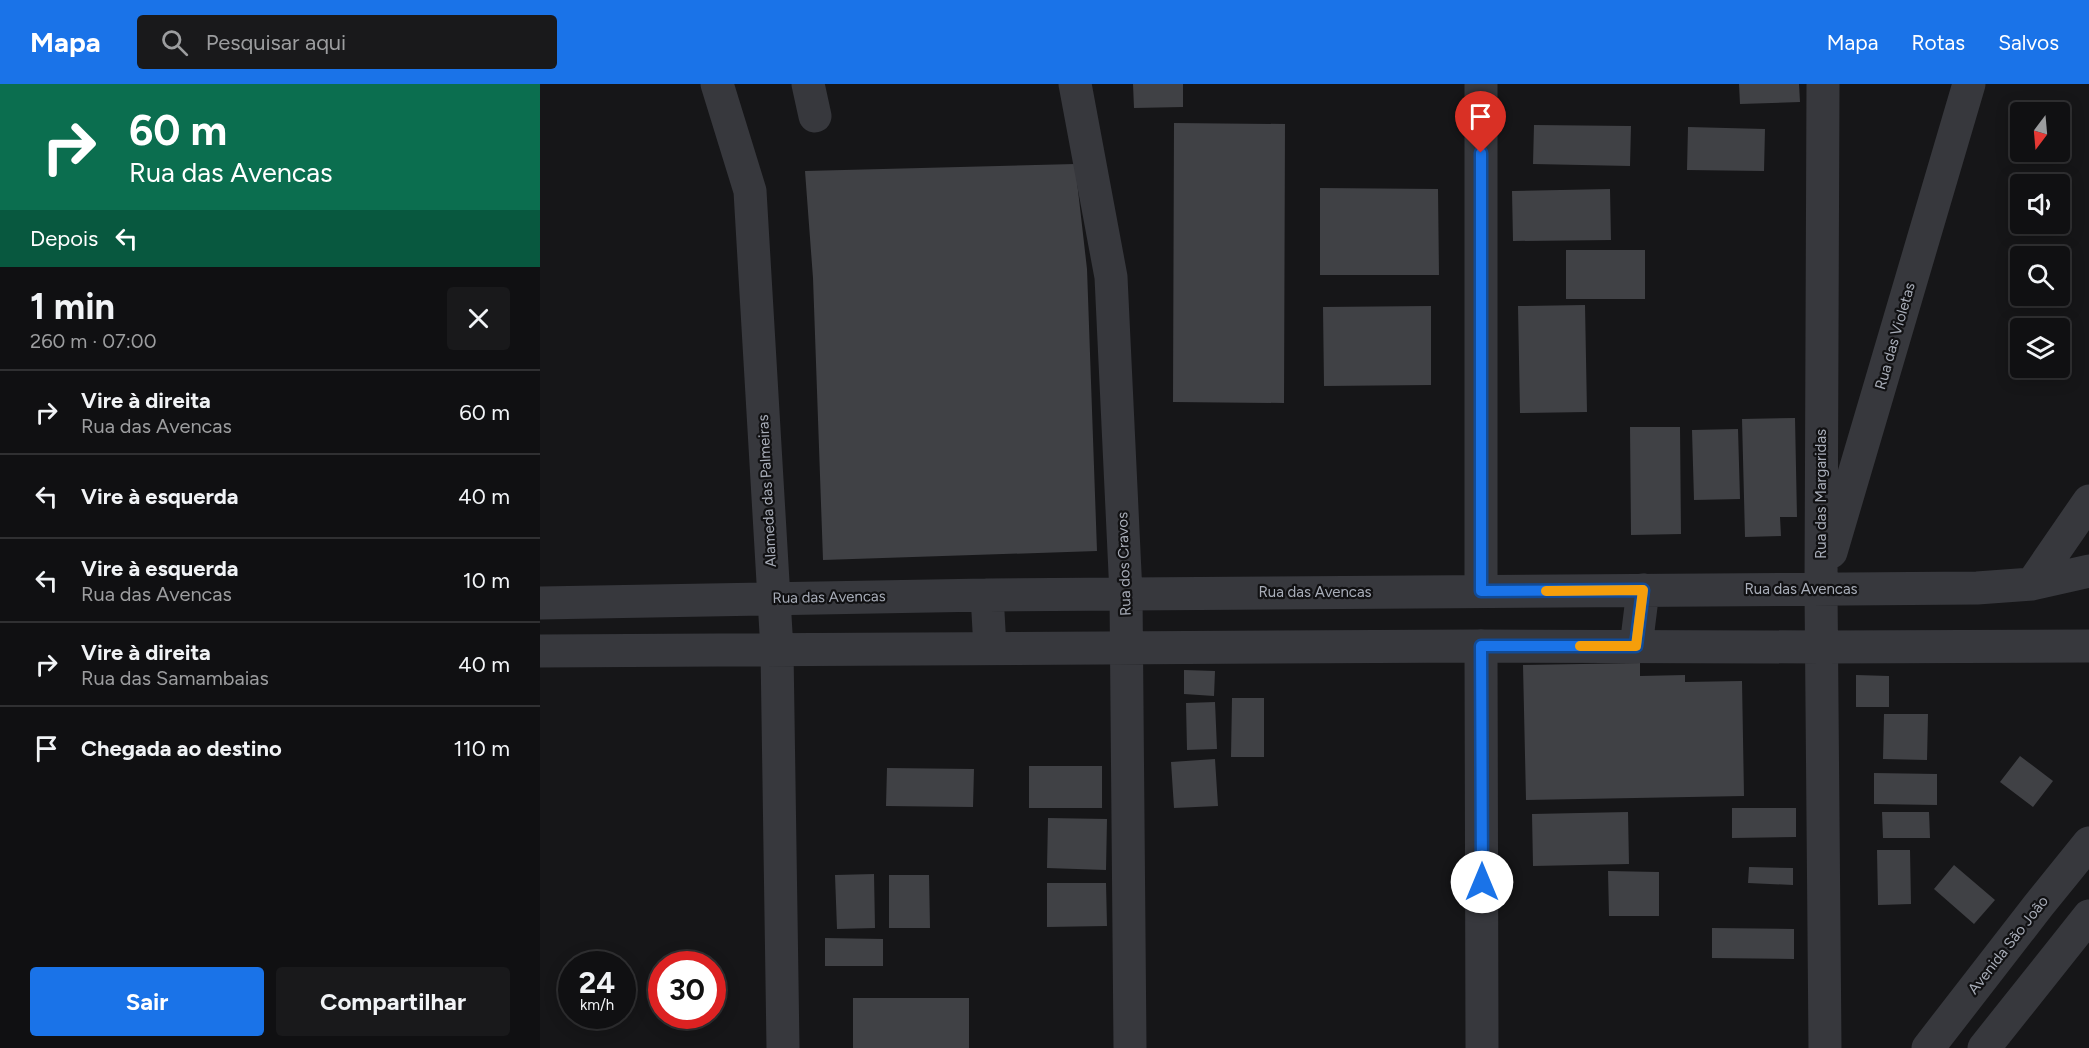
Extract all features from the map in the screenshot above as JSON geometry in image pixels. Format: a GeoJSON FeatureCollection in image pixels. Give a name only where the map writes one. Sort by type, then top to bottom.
{"type":"FeatureCollection","features":[{"type":"Feature","properties":{"kind":"street","name":"Alameda das Palmeiras"},"geometry":{"type":"LineString","coordinates":[[717,84],[750,190],[777,650],[783,1048]]}},
{"type":"Feature","properties":{"kind":"street"},"geometry":{"type":"LineString","coordinates":[[808,84],[815,116]]}},
{"type":"Feature","properties":{"kind":"street","name":"Rua dos Cravos"},"geometry":{"type":"LineString","coordinates":[[1075,84],[1111,277],[1126,594],[1130,1048]]}},
{"type":"Feature","properties":{"kind":"street"},"geometry":{"type":"LineString","coordinates":[[1481,84],[1481,591]]}},
{"type":"Feature","properties":{"kind":"street","name":"Rua das Margaridas"},"geometry":{"type":"LineString","coordinates":[[1823,84],[1821,589],[1825,1048]]}},
{"type":"Feature","properties":{"kind":"street","name":"Rua das Violetas"},"geometry":{"type":"LineString","coordinates":[[1821,589],[1969,84]]}},
{"type":"Feature","properties":{"kind":"street"},"geometry":{"type":"LineString","coordinates":[[2032,584],[2089,501]]}},
{"type":"Feature","properties":{"kind":"street","name":"Rua das Avencas"},"geometry":{"type":"LineString","coordinates":[[540,603],[774,597],[1977,588],[2032,584],[2089,571]]}},
{"type":"Feature","properties":{"kind":"street"},"geometry":{"type":"LineString","coordinates":[[1636,646],[1643,590]]}},
{"type":"Feature","properties":{"kind":"street"},"geometry":{"type":"LineString","coordinates":[[987,595],[990,648]]}},
{"type":"Feature","properties":{"kind":"street"},"geometry":{"type":"LineString","coordinates":[[1481,646],[1482,1048]]}},
{"type":"Feature","properties":{"kind":"street"},"geometry":{"type":"LineString","coordinates":[[540,651],[1127,647],[2089,646]]}},
{"type":"Feature","properties":{"kind":"street","name":"Avenida São João"},"geometry":{"type":"LineString","coordinates":[[1928,1048],[2089,843]]}},
{"type":"Feature","properties":{"kind":"street"},"geometry":{"type":"LineString","coordinates":[[1984,1048],[2089,916]]}},
{"type":"Feature","properties":{"kind":"building"},"geometry":{"type":"Polygon","coordinates":[[[1133,84],[1183,84],[1183,107],[1134,108],[1133,84]]]}},
{"type":"Feature","properties":{"kind":"building"},"geometry":{"type":"Polygon","coordinates":[[[1739,84],[1799,84],[1800,102],[1740,104],[1739,84]]]}},
{"type":"Feature","properties":{"kind":"building"},"geometry":{"type":"Polygon","coordinates":[[[1174,123],[1285,124],[1284,403],[1173,402],[1174,123]]]}},
{"type":"Feature","properties":{"kind":"building"},"geometry":{"type":"Polygon","coordinates":[[[1534,125],[1631,126],[1630,166],[1533,164],[1534,125]]]}},
{"type":"Feature","properties":{"kind":"building"},"geometry":{"type":"Polygon","coordinates":[[[1688,127],[1765,129],[1764,171],[1687,170],[1688,127]]]}},
{"type":"Feature","properties":{"kind":"building"},"geometry":{"type":"Polygon","coordinates":[[[1075,164],[1087,269],[1097,551],[823,560],[813,278],[805,171],[1075,164]]]}},
{"type":"Feature","properties":{"kind":"building"},"geometry":{"type":"Polygon","coordinates":[[[1320,188],[1438,189],[1439,275],[1320,275],[1320,188]]]}},
{"type":"Feature","properties":{"kind":"building"},"geometry":{"type":"Polygon","coordinates":[[[1610,189],[1611,240],[1513,241],[1512,191],[1610,189]]]}},
{"type":"Feature","properties":{"kind":"building"},"geometry":{"type":"Polygon","coordinates":[[[1566,250],[1645,250],[1645,299],[1566,299],[1566,250]]]}},
{"type":"Feature","properties":{"kind":"building"},"geometry":{"type":"Polygon","coordinates":[[[1585,305],[1587,412],[1520,413],[1518,306],[1585,305]]]}},
{"type":"Feature","properties":{"kind":"building"},"geometry":{"type":"Polygon","coordinates":[[[1431,306],[1431,385],[1324,386],[1323,307],[1431,306]]]}},
{"type":"Feature","properties":{"kind":"building"},"geometry":{"type":"Polygon","coordinates":[[[1795,418],[1797,517],[1780,517],[1781,536],[1745,537],[1742,419],[1795,418]]]}},
{"type":"Feature","properties":{"kind":"building"},"geometry":{"type":"Polygon","coordinates":[[[1630,427],[1680,427],[1681,534],[1631,535],[1630,427]]]}},
{"type":"Feature","properties":{"kind":"building"},"geometry":{"type":"Polygon","coordinates":[[[1738,429],[1740,499],[1694,500],[1692,430],[1738,429]]]}},
{"type":"Feature","properties":{"kind":"building"},"geometry":{"type":"Polygon","coordinates":[[[1640,663],[1640,676],[1685,675],[1685,682],[1742,681],[1744,796],[1526,800],[1523,665],[1640,663]]]}},
{"type":"Feature","properties":{"kind":"building"},"geometry":{"type":"Polygon","coordinates":[[[1184,670],[1215,671],[1214,696],[1184,694],[1184,670]]]}},
{"type":"Feature","properties":{"kind":"building"},"geometry":{"type":"Polygon","coordinates":[[[1856,675],[1889,676],[1889,707],[1856,707],[1856,675]]]}},
{"type":"Feature","properties":{"kind":"building"},"geometry":{"type":"Polygon","coordinates":[[[1232,698],[1264,698],[1264,757],[1231,757],[1232,698]]]}},
{"type":"Feature","properties":{"kind":"building"},"geometry":{"type":"Polygon","coordinates":[[[1215,702],[1217,749],[1187,750],[1186,703],[1215,702]]]}},
{"type":"Feature","properties":{"kind":"building"},"geometry":{"type":"Polygon","coordinates":[[[1884,714],[1928,714],[1927,760],[1883,759],[1884,714]]]}},
{"type":"Feature","properties":{"kind":"building"},"geometry":{"type":"Polygon","coordinates":[[[2020,756],[2053,781],[2033,807],[2000,782],[2020,756]]]}},
{"type":"Feature","properties":{"kind":"building"},"geometry":{"type":"Polygon","coordinates":[[[1215,759],[1218,806],[1174,808],[1171,762],[1215,759]]]}},
{"type":"Feature","properties":{"kind":"building"},"geometry":{"type":"Polygon","coordinates":[[[1029,766],[1102,766],[1102,808],[1029,808],[1029,766]]]}},
{"type":"Feature","properties":{"kind":"building"},"geometry":{"type":"Polygon","coordinates":[[[887,768],[974,769],[973,807],[886,806],[887,768]]]}},
{"type":"Feature","properties":{"kind":"building"},"geometry":{"type":"Polygon","coordinates":[[[1874,773],[1937,774],[1937,805],[1874,804],[1874,773]]]}},
{"type":"Feature","properties":{"kind":"building"},"geometry":{"type":"Polygon","coordinates":[[[1732,808],[1796,808],[1796,837],[1732,838],[1732,808]]]}},
{"type":"Feature","properties":{"kind":"building"},"geometry":{"type":"Polygon","coordinates":[[[1628,812],[1629,864],[1533,866],[1532,814],[1628,812]]]}},
{"type":"Feature","properties":{"kind":"building"},"geometry":{"type":"Polygon","coordinates":[[[1882,812],[1929,812],[1930,838],[1883,838],[1882,812]]]}},
{"type":"Feature","properties":{"kind":"building"},"geometry":{"type":"Polygon","coordinates":[[[1048,818],[1107,819],[1106,870],[1047,868],[1048,818]]]}},
{"type":"Feature","properties":{"kind":"building"},"geometry":{"type":"Polygon","coordinates":[[[1877,850],[1910,850],[1911,904],[1878,905],[1877,850]]]}},
{"type":"Feature","properties":{"kind":"building"},"geometry":{"type":"Polygon","coordinates":[[[1954,865],[1995,900],[1974,924],[1934,889],[1954,865]]]}},
{"type":"Feature","properties":{"kind":"building"},"geometry":{"type":"Polygon","coordinates":[[[1749,867],[1793,868],[1793,885],[1748,883],[1749,867]]]}},
{"type":"Feature","properties":{"kind":"building"},"geometry":{"type":"Polygon","coordinates":[[[1608,871],[1659,872],[1659,916],[1609,916],[1608,871]]]}},
{"type":"Feature","properties":{"kind":"building"},"geometry":{"type":"Polygon","coordinates":[[[874,874],[875,928],[837,929],[835,875],[874,874]]]}},
{"type":"Feature","properties":{"kind":"building"},"geometry":{"type":"Polygon","coordinates":[[[889,875],[929,875],[930,928],[889,928],[889,875]]]}},
{"type":"Feature","properties":{"kind":"building"},"geometry":{"type":"Polygon","coordinates":[[[1047,883],[1106,883],[1107,926],[1047,927],[1047,883]]]}},
{"type":"Feature","properties":{"kind":"building"},"geometry":{"type":"Polygon","coordinates":[[[1712,928],[1794,929],[1794,959],[1712,958],[1712,928]]]}},
{"type":"Feature","properties":{"kind":"building"},"geometry":{"type":"Polygon","coordinates":[[[825,938],[883,939],[883,966],[825,966],[825,938]]]}},
{"type":"Feature","properties":{"kind":"building"},"geometry":{"type":"Polygon","coordinates":[[[853,998],[969,998],[969,1048],[853,1048],[853,998]]]}},
{"type":"Feature","properties":{"kind":"slow traffic"},"geometry":{"type":"LineString","coordinates":[[1546,591],[1643,590],[1636,646],[1580,646]]}},
{"type":"Feature","properties":{"kind":"route"},"geometry":{"type":"LineString","coordinates":[[1481,153],[1481,591],[1643,590],[1636,646],[1481,646],[1482,882]]}}]}
